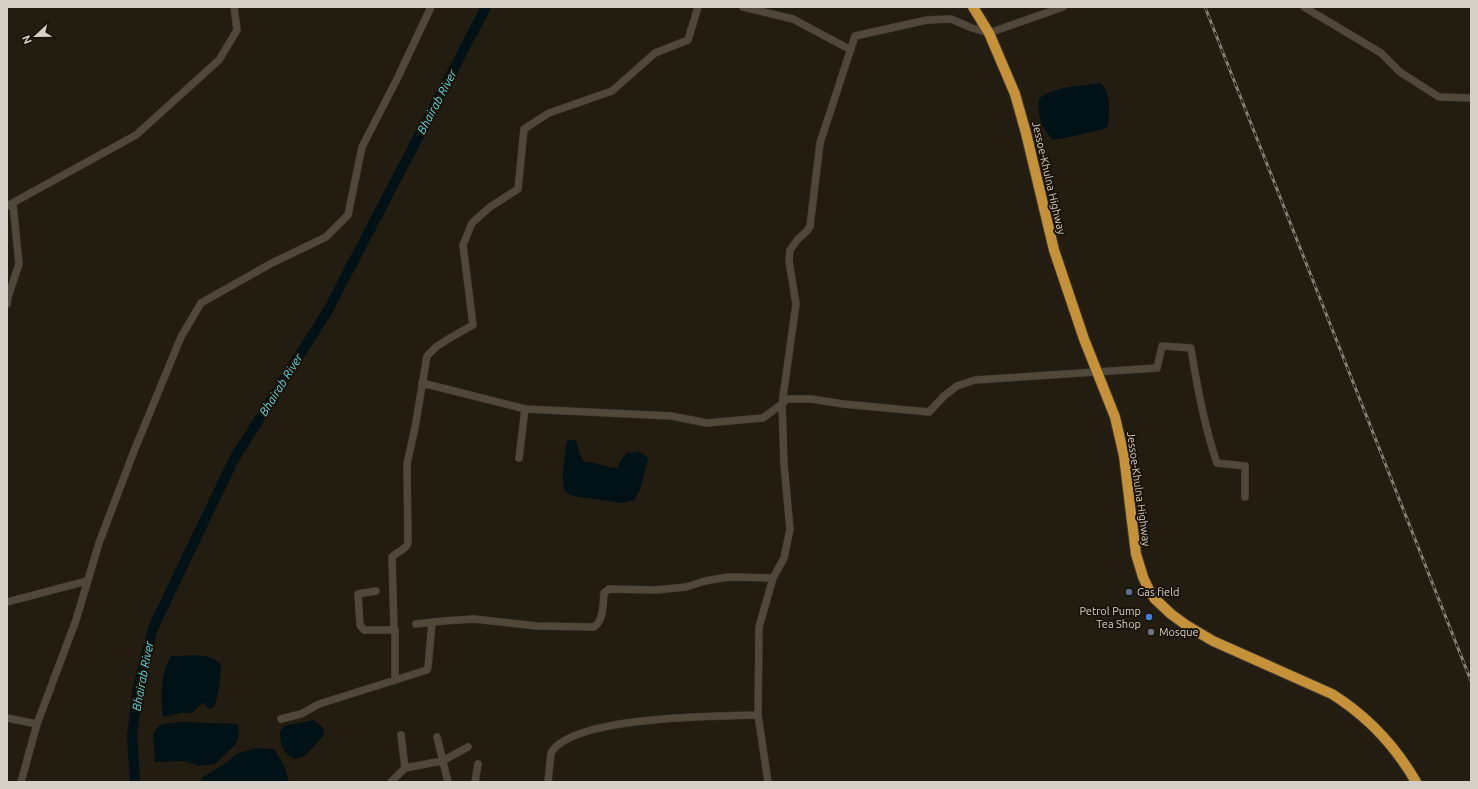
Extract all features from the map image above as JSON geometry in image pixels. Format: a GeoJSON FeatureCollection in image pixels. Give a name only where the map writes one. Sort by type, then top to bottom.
{"type":"FeatureCollection","features":[{"type":"Feature","properties":{"kind":"highway","name":"Jessoe-Khulna Highway"},"geometry":{"type":"LineString","coordinates":[[972,7],[989,33],[1019,104],[1054,250],[1084,339],[1110,403],[1119,431],[1124,456],[1130,514],[1138,563],[1143,577],[1155,599],[1186,625],[1213,641],[1332,694],[1344,701],[1372,725],[1389,744],[1416,782]]}},
{"type":"Feature","properties":{"kind":"street"},"geometry":{"type":"LineString","coordinates":[[7,304],[19,264],[10,205],[136,135],[220,60],[237,30],[234,7]]}},
{"type":"Feature","properties":{"kind":"street"},"geometry":{"type":"LineString","coordinates":[[21,782],[36,724],[76,620],[99,543],[134,451],[181,337],[201,303],[272,263],[326,237],[348,215],[362,147],[397,79],[430,7]]}},
{"type":"Feature","properties":{"kind":"street"},"geometry":{"type":"LineString","coordinates":[[395,680],[392,557],[394,554],[404,549],[408,543],[407,464],[415,428],[427,356],[436,347],[473,325],[463,245],[472,223],[490,207],[518,189],[524,129],[549,113],[612,91],[655,53],[688,40],[698,7]]}},
{"type":"Feature","properties":{"kind":"street"},"geometry":{"type":"LineString","coordinates":[[743,7],[793,18],[850,50]]}},
{"type":"Feature","properties":{"kind":"street"},"geometry":{"type":"LineString","coordinates":[[768,782],[758,715],[759,627],[773,578],[784,558],[790,529],[784,464],[782,404],[796,304],[788,261],[790,250],[810,226],[820,143],[855,36],[926,20],[951,19],[989,33],[1063,7]]}},
{"type":"Feature","properties":{"kind":"street"},"geometry":{"type":"LineString","coordinates":[[1304,7],[1381,53],[1400,72],[1439,97],[1471,98]]}},
{"type":"Feature","properties":{"kind":"street"},"geometry":{"type":"LineString","coordinates":[[422,383],[525,409],[671,416],[706,423],[763,418],[788,399],[812,399],[844,404],[929,412],[944,396],[957,386],[975,380],[1157,368],[1162,346],[1191,348],[1199,397],[1209,440],[1217,463],[1245,466],[1245,497]]}},
{"type":"Feature","properties":{"kind":"street"},"geometry":{"type":"LineString","coordinates":[[519,458],[525,409]]}},
{"type":"Feature","properties":{"kind":"street"},"geometry":{"type":"LineString","coordinates":[[416,624],[474,619],[537,626],[594,627],[598,624],[602,614],[604,593],[609,589],[656,590],[686,587],[705,581],[728,577],[773,578]]}},
{"type":"Feature","properties":{"kind":"street"},"geometry":{"type":"LineString","coordinates":[[7,602],[87,581]]}},
{"type":"Feature","properties":{"kind":"street"},"geometry":{"type":"LineString","coordinates":[[376,591],[360,593],[358,596],[360,625],[364,630],[394,630]]}},
{"type":"Feature","properties":{"kind":"street"},"geometry":{"type":"LineString","coordinates":[[281,719],[301,714],[319,704],[428,669],[432,623]]}},
{"type":"Feature","properties":{"kind":"street"},"geometry":{"type":"LineString","coordinates":[[548,782],[551,753],[553,749],[571,737],[606,726],[676,718],[758,715]]}},
{"type":"Feature","properties":{"kind":"street"},"geometry":{"type":"LineString","coordinates":[[7,718],[36,724]]}},
{"type":"Feature","properties":{"kind":"street"},"geometry":{"type":"LineString","coordinates":[[401,735],[405,768]]}},
{"type":"Feature","properties":{"kind":"street"},"geometry":{"type":"LineString","coordinates":[[437,737],[448,782]]}},
{"type":"Feature","properties":{"kind":"street"},"geometry":{"type":"LineString","coordinates":[[391,782],[405,768],[442,760],[468,746]]}},
{"type":"Feature","properties":{"kind":"street"},"geometry":{"type":"LineString","coordinates":[[475,782],[478,764]]}},
{"type":"Feature","properties":{"kind":"shaded area"},"geometry":{"type":"Polygon","coordinates":[[[1101,83],[1107,93],[1109,104],[1107,128],[1053,140],[1045,130],[1041,121],[1039,99],[1052,91],[1101,83]]]}},
{"type":"Feature","properties":{"kind":"shaded area"},"geometry":{"type":"Polygon","coordinates":[[[576,440],[580,455],[584,462],[617,468],[627,453],[640,452],[648,458],[640,490],[634,500],[622,503],[573,496],[566,492],[563,480],[564,466],[567,441],[576,440]]]}},
{"type":"Feature","properties":{"kind":"shaded area"},"geometry":{"type":"Polygon","coordinates":[[[171,656],[205,656],[221,665],[220,681],[214,707],[210,709],[203,703],[191,713],[181,713],[163,717],[163,678],[171,656]]]}},
{"type":"Feature","properties":{"kind":"shaded area"},"geometry":{"type":"Polygon","coordinates":[[[314,720],[323,728],[324,735],[305,756],[294,759],[287,754],[283,748],[280,732],[284,726],[314,720]]]}},
{"type":"Feature","properties":{"kind":"shaded area"},"geometry":{"type":"Polygon","coordinates":[[[178,722],[238,724],[239,733],[236,744],[215,764],[199,766],[184,761],[155,762],[153,733],[160,725],[178,722]]]}},
{"type":"Feature","properties":{"kind":"shaded area"},"geometry":{"type":"Polygon","coordinates":[[[257,748],[274,749],[284,765],[289,782],[200,782],[203,777],[226,763],[238,753],[257,748]]]}},
{"type":"Feature","properties":{"kind":"waterway","name":"Bhairab River"},"geometry":{"type":"LineString","coordinates":[[135,782],[132,736],[138,687],[153,628],[234,459],[327,312],[486,7]]}},
{"type":"Feature","properties":{"kind":"railway"},"geometry":{"type":"LineString","coordinates":[[1205,7],[1471,681]]}},
{"type":"Feature","properties":{"kind":"place","name":"Gas field"},"geometry":{"type":"Point","coordinates":[1129,592]}},
{"type":"Feature","properties":{"kind":"place","name":"Petrol Pump Tea Shop"},"geometry":{"type":"Point","coordinates":[1149,617]}},
{"type":"Feature","properties":{"kind":"place","name":"Mosque"},"geometry":{"type":"Point","coordinates":[1151,632]}}]}
